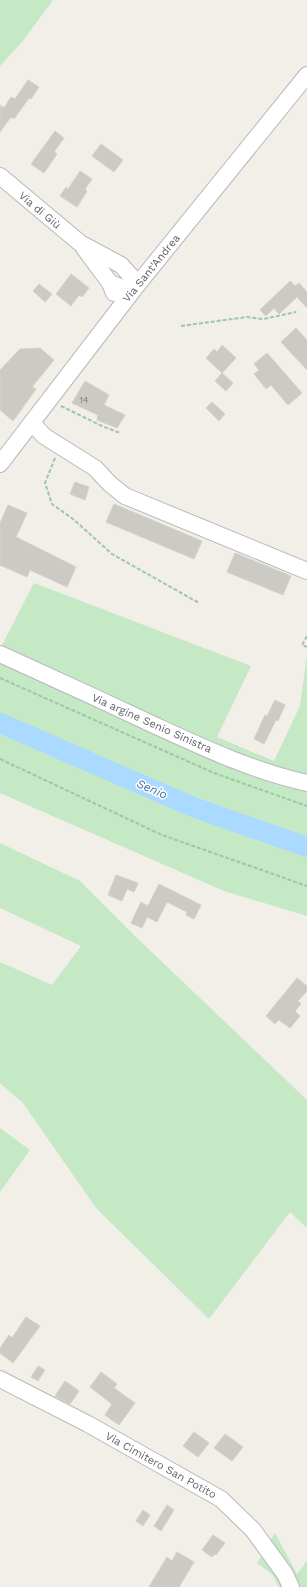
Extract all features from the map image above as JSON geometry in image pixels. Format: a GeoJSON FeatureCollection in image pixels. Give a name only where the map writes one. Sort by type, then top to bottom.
{"type":"FeatureCollection","features":[{"type":"Feature","properties":{"kind":"street","name":"Via Sant'Andrea"},"geometry":{"type":"LineString","coordinates":[[0,464],[32,424],[118,309],[307,75]]}},
{"type":"Feature","properties":{"kind":"street","name":"Via di Giù"},"geometry":{"type":"LineString","coordinates":[[0,176],[80,244],[110,283],[115,295],[118,309]]}},
{"type":"Feature","properties":{"kind":"street","name":"Via di Giù"},"geometry":{"type":"LineString","coordinates":[[80,244],[121,265],[138,268],[153,266]]}},
{"type":"Feature","properties":{"kind":"street","name":"Via di Giù"},"geometry":{"type":"LineString","coordinates":[[121,265],[138,284]]}},
{"type":"Feature","properties":{"kind":"street"},"geometry":{"type":"LineString","coordinates":[[110,283],[125,289],[138,284]]}},
{"type":"Feature","properties":{"kind":"street"},"geometry":{"type":"LineString","coordinates":[[32,424],[44,436],[95,468],[110,484],[125,496],[307,571]]}},
{"type":"Feature","properties":{"kind":"street","name":"Via argine Senio Sinistra"},"geometry":{"type":"LineString","coordinates":[[0,654],[248,766],[271,774],[307,783]]}},
{"type":"Feature","properties":{"kind":"street","name":"Via Cimitero San Potito"},"geometry":{"type":"LineString","coordinates":[[0,1379],[88,1424],[221,1499],[254,1530],[285,1574],[291,1587]]}},
{"type":"Feature","properties":{"kind":"path"},"geometry":{"type":"LineString","coordinates":[[181,326],[247,317],[263,319],[296,312]]}},
{"type":"Feature","properties":{"kind":"path"},"geometry":{"type":"LineString","coordinates":[[50,399],[78,415],[120,433]]}},
{"type":"Feature","properties":{"kind":"path"},"geometry":{"type":"LineString","coordinates":[[60,446],[44,483],[52,504],[73,519],[112,554],[199,603]]}},
{"type":"Feature","properties":{"kind":"path"},"geometry":{"type":"LineString","coordinates":[[307,636],[302,645],[307,647]]}},
{"type":"Feature","properties":{"kind":"path"},"geometry":{"type":"LineString","coordinates":[[0,678],[214,774],[307,806]]}},
{"type":"Feature","properties":{"kind":"path"},"geometry":{"type":"LineString","coordinates":[[0,759],[162,836],[307,886]]}},
{"type":"Feature","properties":{"kind":"green space"},"geometry":{"type":"Polygon","coordinates":[[[0,0],[53,0],[22,42],[0,66],[0,0]]]}},
{"type":"Feature","properties":{"kind":"green space"},"geometry":{"type":"Polygon","coordinates":[[[34,583],[251,666],[217,737],[274,761],[300,706],[307,655],[307,916],[224,891],[0,793],[0,649],[34,583]]]}},
{"type":"Feature","properties":{"kind":"green space"},"geometry":{"type":"Polygon","coordinates":[[[0,843],[80,881],[138,939],[307,1100],[307,1228],[290,1212],[209,1319],[96,1208],[23,1103],[0,1083],[0,962],[52,985],[81,946],[0,908],[0,843]]]}},
{"type":"Feature","properties":{"kind":"green space"},"geometry":{"type":"Polygon","coordinates":[[[0,1128],[30,1150],[0,1192],[0,1128]]]}},
{"type":"Feature","properties":{"kind":"green space"},"geometry":{"type":"Polygon","coordinates":[[[275,1533],[297,1574],[307,1561],[307,1587],[279,1587],[272,1574],[257,1563],[275,1533]]]}},
{"type":"Feature","properties":{"kind":"building"},"geometry":{"type":"Polygon","coordinates":[[[28,80],[39,87],[14,119],[11,117],[0,132],[0,105],[4,108],[11,97],[15,99],[28,80]]]}},
{"type":"Feature","properties":{"kind":"building"},"geometry":{"type":"Polygon","coordinates":[[[55,131],[64,138],[54,152],[57,154],[44,173],[31,164],[55,131]]]}},
{"type":"Feature","properties":{"kind":"building"},"geometry":{"type":"Polygon","coordinates":[[[101,144],[123,160],[114,172],[92,156],[101,144]]]}},
{"type":"Feature","properties":{"kind":"building"},"geometry":{"type":"Polygon","coordinates":[[[80,171],[92,179],[85,189],[87,191],[77,207],[60,196],[66,187],[68,189],[80,171]]]}},
{"type":"Feature","properties":{"kind":"building"},"geometry":{"type":"Polygon","coordinates":[[[71,274],[89,288],[82,297],[79,295],[71,306],[56,294],[71,274]]]}},
{"type":"Feature","properties":{"kind":"building"},"geometry":{"type":"Polygon","coordinates":[[[290,281],[295,286],[299,283],[307,292],[307,308],[297,297],[279,314],[274,308],[266,316],[260,310],[290,281]]]}},
{"type":"Feature","properties":{"kind":"building"},"geometry":{"type":"Polygon","coordinates":[[[39,284],[52,294],[45,302],[33,291],[39,284]]]}},
{"type":"Feature","properties":{"kind":"building"},"geometry":{"type":"Polygon","coordinates":[[[296,328],[307,340],[307,370],[281,342],[296,328]]]}},
{"type":"Feature","properties":{"kind":"building"},"geometry":{"type":"Polygon","coordinates":[[[222,345],[236,358],[222,373],[206,358],[214,349],[217,352],[222,345]]]}},
{"type":"Feature","properties":{"kind":"building"},"geometry":{"type":"Polygon","coordinates":[[[40,348],[54,360],[32,387],[36,389],[13,421],[0,410],[0,370],[20,349],[40,348]]]}},
{"type":"Feature","properties":{"kind":"building"},"geometry":{"type":"Polygon","coordinates":[[[267,353],[302,393],[288,405],[271,385],[266,389],[254,374],[259,370],[254,364],[267,353]]]}},
{"type":"Feature","properties":{"kind":"building"},"geometry":{"type":"Polygon","coordinates":[[[222,373],[233,383],[226,391],[215,381],[222,373]]]}},
{"type":"Feature","properties":{"kind":"building"},"geometry":{"type":"Polygon","coordinates":[[[85,381],[109,395],[104,405],[125,415],[117,428],[97,420],[98,415],[72,403],[85,381]]]}},
{"type":"Feature","properties":{"kind":"building"},"geometry":{"type":"Polygon","coordinates":[[[212,402],[225,414],[219,421],[206,408],[212,402]]]}},
{"type":"Feature","properties":{"kind":"building"},"geometry":{"type":"Polygon","coordinates":[[[75,482],[89,487],[85,500],[70,494],[75,482]]]}},
{"type":"Feature","properties":{"kind":"building"},"geometry":{"type":"Polygon","coordinates":[[[114,504],[202,541],[194,559],[106,522],[114,504]]]}},
{"type":"Feature","properties":{"kind":"building"},"geometry":{"type":"Polygon","coordinates":[[[8,505],[27,513],[16,537],[76,567],[67,587],[30,570],[27,577],[0,565],[0,523],[8,505]]]}},
{"type":"Feature","properties":{"kind":"building"},"geometry":{"type":"Polygon","coordinates":[[[235,553],[291,576],[283,595],[227,572],[235,553]]]}},
{"type":"Feature","properties":{"kind":"building"},"geometry":{"type":"Polygon","coordinates":[[[275,700],[285,705],[278,721],[276,720],[264,744],[254,739],[265,715],[267,716],[275,700]]]}},
{"type":"Feature","properties":{"kind":"building"},"geometry":{"type":"Polygon","coordinates":[[[116,875],[138,883],[134,892],[127,889],[122,901],[108,895],[116,875]]]}},
{"type":"Feature","properties":{"kind":"building"},"geometry":{"type":"Polygon","coordinates":[[[159,884],[201,905],[194,919],[186,915],[187,912],[167,902],[157,922],[147,917],[142,928],[131,923],[141,902],[148,906],[159,884]]]}},
{"type":"Feature","properties":{"kind":"building"},"geometry":{"type":"Polygon","coordinates":[[[297,978],[307,986],[307,991],[298,1001],[301,1004],[295,1011],[300,1016],[290,1028],[279,1020],[275,1024],[266,1016],[297,978]]]}},
{"type":"Feature","properties":{"kind":"building"},"geometry":{"type":"Polygon","coordinates":[[[26,1317],[40,1326],[13,1363],[0,1353],[0,1348],[9,1335],[12,1338],[26,1317]]]}},
{"type":"Feature","properties":{"kind":"building"},"geometry":{"type":"Polygon","coordinates":[[[38,1366],[45,1370],[38,1381],[31,1377],[38,1366]]]}},
{"type":"Feature","properties":{"kind":"building"},"geometry":{"type":"Polygon","coordinates":[[[101,1372],[117,1384],[114,1388],[135,1403],[119,1425],[105,1415],[112,1404],[90,1387],[101,1372]]]}},
{"type":"Feature","properties":{"kind":"building"},"geometry":{"type":"Polygon","coordinates":[[[65,1381],[79,1391],[70,1404],[55,1396],[65,1381]]]}},
{"type":"Feature","properties":{"kind":"building"},"geometry":{"type":"Polygon","coordinates":[[[194,1432],[209,1443],[198,1457],[183,1446],[194,1432]]]}},
{"type":"Feature","properties":{"kind":"building"},"geometry":{"type":"Polygon","coordinates":[[[225,1434],[243,1447],[232,1461],[214,1448],[225,1434]]]}},
{"type":"Feature","properties":{"kind":"building"},"geometry":{"type":"Polygon","coordinates":[[[167,1505],[174,1510],[161,1531],[154,1526],[167,1505]]]}},
{"type":"Feature","properties":{"kind":"building"},"geometry":{"type":"Polygon","coordinates":[[[143,1510],[150,1515],[143,1526],[136,1521],[143,1510]]]}},
{"type":"Feature","properties":{"kind":"building"},"geometry":{"type":"Polygon","coordinates":[[[213,1535],[225,1543],[216,1555],[215,1554],[212,1557],[202,1550],[213,1535]]]}},
{"type":"Feature","properties":{"kind":"building"},"geometry":{"type":"Polygon","coordinates":[[[177,1552],[194,1562],[179,1587],[149,1587],[167,1557],[172,1561],[177,1552]]]}},
{"type":"Feature","properties":{"kind":"waterway","name":"Senio"},"geometry":{"type":"LineString","coordinates":[[0,723],[193,807],[307,847]]}}]}
